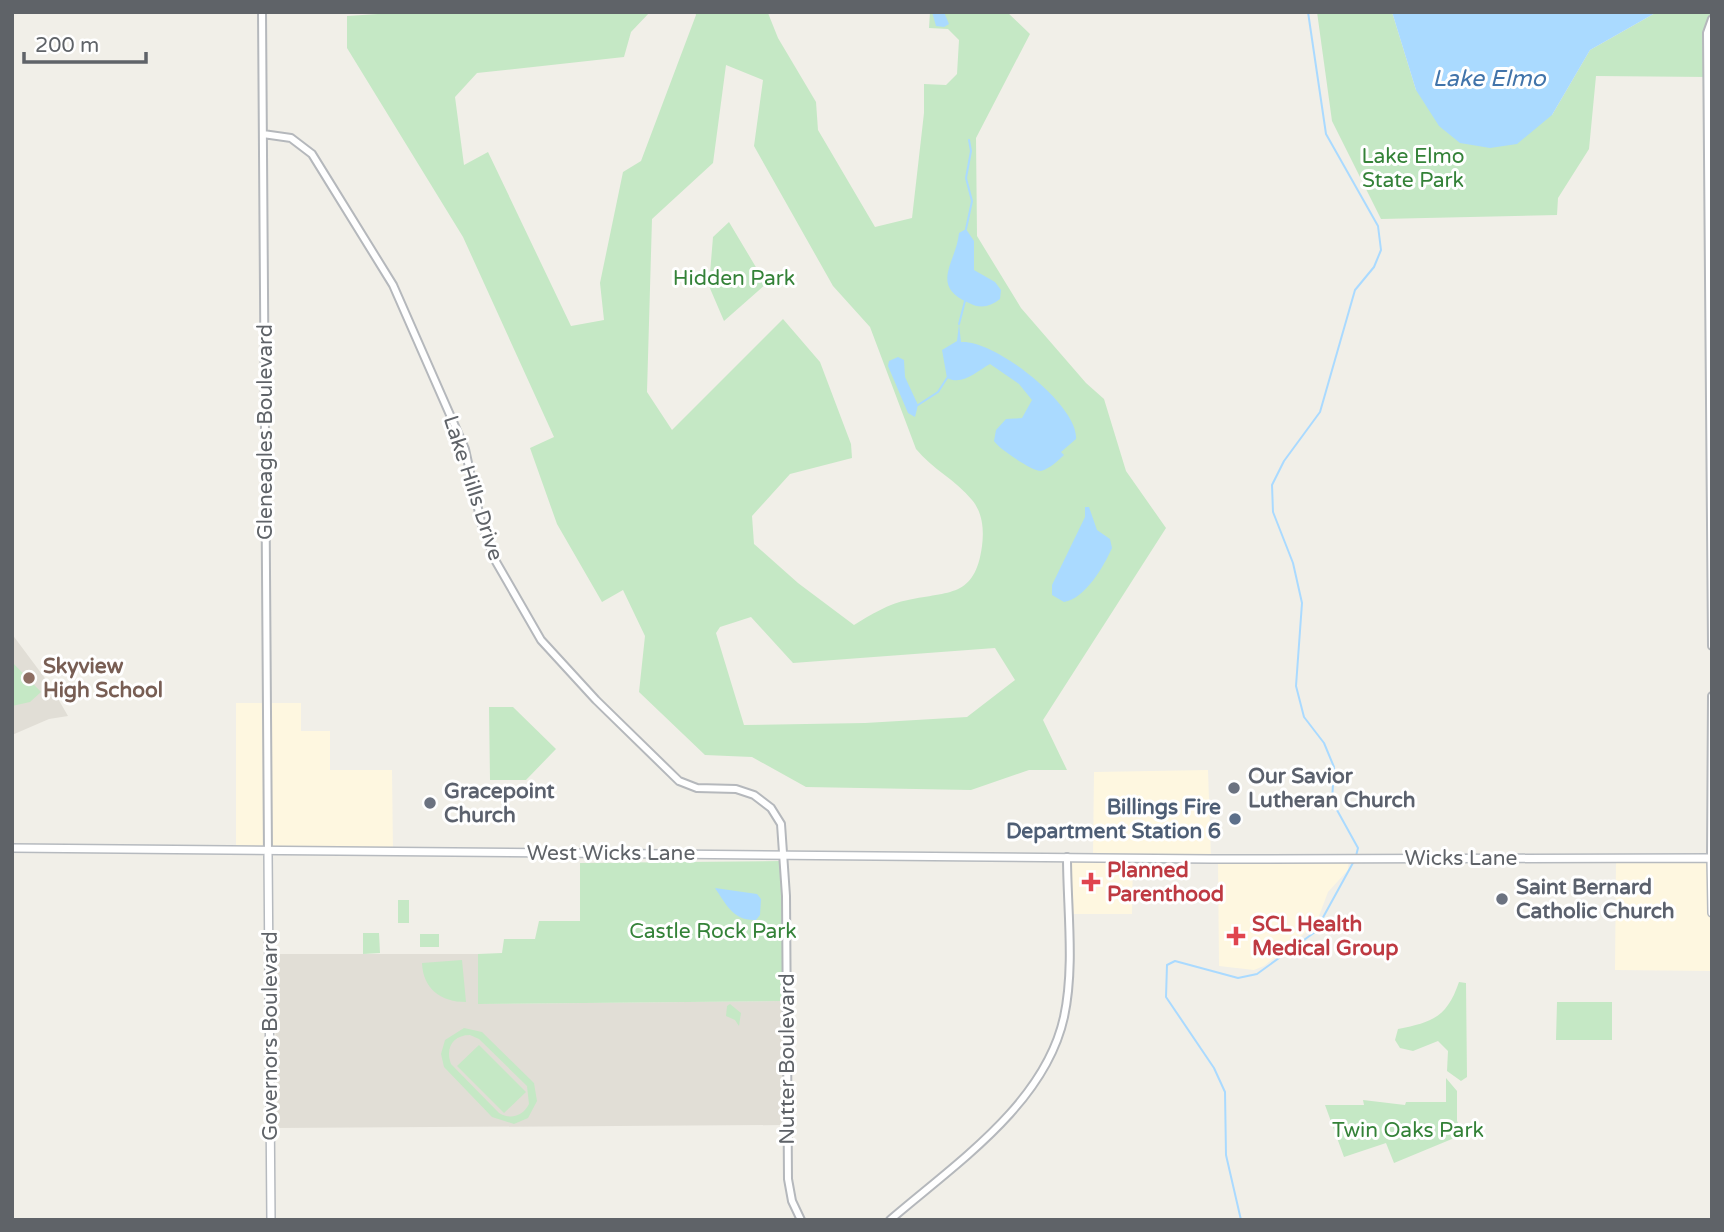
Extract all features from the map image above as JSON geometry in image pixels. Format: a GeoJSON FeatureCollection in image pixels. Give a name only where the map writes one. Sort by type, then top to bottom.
{"type":"FeatureCollection","features":[{"type":"Feature","properties":{"kind":"main road","name":"West Wicks Lane"},"geometry":{"type":"LineString","coordinates":[[12,848],[268,853],[785,853],[1211,859]]}},
{"type":"Feature","properties":{"kind":"main road","name":"Governors Boulevard"},"geometry":{"type":"LineString","coordinates":[[268,853],[271,1220]]}},
{"type":"Feature","properties":{"kind":"main road","name":"Wicks Lane"},"geometry":{"type":"LineString","coordinates":[[1211,859],[1712,858]]}},
{"type":"Feature","properties":{"kind":"main road"},"geometry":{"type":"LineString","coordinates":[[1712,858],[1712,913]]}},
{"type":"Feature","properties":{"kind":"street","name":"Gleneagles Boulevard"},"geometry":{"type":"LineString","coordinates":[[262,12],[268,853]]}},
{"type":"Feature","properties":{"kind":"street"},"geometry":{"type":"LineString","coordinates":[[1712,19],[1707,33],[1712,646]]}},
{"type":"Feature","properties":{"kind":"street","name":"Lake Hills Drive"},"geometry":{"type":"LineString","coordinates":[[263,134],[291,138],[313,154],[393,285],[465,449],[481,522],[495,560],[549,652],[679,780],[697,788],[745,791],[764,802],[781,824],[785,853]]}},
{"type":"Feature","properties":{"kind":"street"},"geometry":{"type":"LineString","coordinates":[[1712,696],[1712,858]]}},
{"type":"Feature","properties":{"kind":"street","name":"Nutter Boulevard"},"geometry":{"type":"LineString","coordinates":[[785,853],[788,1179],[792,1201],[802,1220]]}},
{"type":"Feature","properties":{"kind":"street"},"geometry":{"type":"LineString","coordinates":[[890,1220],[1012,1112],[1045,1067],[1059,1032],[1066,1000],[1067,857]]}},
{"type":"Feature","properties":{"kind":"shaded area","name":"Skyview High School"},"geometry":{"type":"Polygon","coordinates":[[[12,634],[50,685],[68,716],[49,719],[12,735],[12,634]]]}},
{"type":"Feature","properties":{"kind":"shaded area"},"geometry":{"type":"Polygon","coordinates":[[[236,703],[301,703],[301,731],[330,731],[330,770],[392,770],[393,853],[236,852],[236,703]]]}},
{"type":"Feature","properties":{"kind":"shaded area"},"geometry":{"type":"Polygon","coordinates":[[[1208,770],[1211,859],[1133,858],[1132,914],[1067,914],[1067,857],[1093,857],[1094,772],[1208,770]]]}},
{"type":"Feature","properties":{"kind":"shaded area"},"geometry":{"type":"Polygon","coordinates":[[[1349,858],[1348,870],[1328,892],[1316,924],[1264,966],[1254,970],[1219,966],[1218,859],[1349,858]]]}},
{"type":"Feature","properties":{"kind":"shaded area"},"geometry":{"type":"Polygon","coordinates":[[[1711,858],[1712,971],[1615,970],[1616,859],[1711,858]]]}},
{"type":"Feature","properties":{"kind":"shaded area"},"geometry":{"type":"Polygon","coordinates":[[[275,954],[478,954],[478,1004],[783,1001],[784,1125],[276,1128],[275,954]]]}},
{"type":"Feature","properties":{"kind":"green space"},"geometry":{"type":"Polygon","coordinates":[[[409,12],[650,12],[631,32],[624,57],[477,73],[455,97],[464,165],[488,152],[571,326],[604,320],[600,283],[623,172],[641,161],[695,12],[768,13],[778,38],[816,102],[818,130],[875,227],[912,218],[924,113],[924,84],[946,85],[957,74],[959,40],[948,29],[929,28],[930,12],[1007,12],[1030,34],[976,138],[977,236],[1021,308],[1086,383],[1104,399],[1126,471],[1166,528],[1043,720],[1067,770],[1029,770],[971,790],[806,787],[752,757],[705,755],[639,692],[645,636],[623,590],[602,602],[557,524],[530,448],[554,437],[463,237],[347,48],[347,16],[409,12]],[[726,65],[713,163],[652,219],[647,392],[672,430],[783,319],[820,362],[851,444],[852,458],[790,474],[752,516],[754,544],[798,583],[854,625],[894,604],[948,593],[966,584],[978,563],[983,540],[981,516],[966,493],[916,449],[870,327],[833,286],[754,146],[763,80],[726,65]],[[751,617],[720,627],[716,633],[744,725],[865,723],[967,717],[1015,680],[995,648],[793,663],[751,617]]]}},
{"type":"Feature","properties":{"kind":"green space","name":"Lake Elmo State Park"},"geometry":{"type":"Polygon","coordinates":[[[1317,12],[1392,12],[1416,90],[1552,115],[1590,50],[1657,12],[1712,12],[1709,25],[1708,77],[1596,76],[1589,149],[1558,198],[1557,215],[1381,219],[1332,121],[1317,12]]]}},
{"type":"Feature","properties":{"kind":"green space","name":"Hidden Park"},"geometry":{"type":"Polygon","coordinates":[[[729,222],[766,284],[724,321],[709,286],[713,237],[729,222]]]}},
{"type":"Feature","properties":{"kind":"green space"},"geometry":{"type":"Polygon","coordinates":[[[12,662],[41,692],[30,702],[12,706],[12,662]]]}},
{"type":"Feature","properties":{"kind":"green space"},"geometry":{"type":"Polygon","coordinates":[[[489,707],[513,707],[556,749],[526,780],[490,780],[489,707]]]}},
{"type":"Feature","properties":{"kind":"green space","name":"Castle Rock Park"},"geometry":{"type":"Polygon","coordinates":[[[782,861],[783,1001],[478,1004],[478,954],[502,953],[504,939],[535,939],[539,921],[580,921],[580,863],[782,861]]]}},
{"type":"Feature","properties":{"kind":"green space"},"geometry":{"type":"Polygon","coordinates":[[[398,900],[409,900],[409,923],[398,923],[398,900]]]}},
{"type":"Feature","properties":{"kind":"green space"},"geometry":{"type":"Polygon","coordinates":[[[363,933],[379,933],[380,953],[363,954],[363,933]]]}},
{"type":"Feature","properties":{"kind":"green space"},"geometry":{"type":"Polygon","coordinates":[[[420,934],[439,934],[439,947],[420,947],[420,934]]]}},
{"type":"Feature","properties":{"kind":"green space"},"geometry":{"type":"Polygon","coordinates":[[[462,960],[466,1002],[441,997],[426,980],[422,963],[462,960]]]}},
{"type":"Feature","properties":{"kind":"green space"},"geometry":{"type":"Polygon","coordinates":[[[1459,982],[1466,983],[1467,1077],[1461,1081],[1447,1071],[1448,1051],[1438,1041],[1413,1051],[1400,1048],[1395,1040],[1398,1029],[1421,1024],[1444,1010],[1459,982]]]}},
{"type":"Feature","properties":{"kind":"green space"},"geometry":{"type":"Polygon","coordinates":[[[1557,1002],[1612,1002],[1612,1040],[1556,1040],[1557,1002]]]}},
{"type":"Feature","properties":{"kind":"green space"},"geometry":{"type":"Polygon","coordinates":[[[730,1004],[741,1013],[739,1026],[735,1020],[726,1016],[727,1006],[730,1004]]]}},
{"type":"Feature","properties":{"kind":"green space"},"geometry":{"type":"Polygon","coordinates":[[[464,1028],[482,1032],[534,1083],[537,1101],[528,1118],[514,1124],[492,1117],[444,1067],[441,1054],[445,1040],[464,1028]],[[470,1035],[455,1040],[449,1053],[451,1064],[499,1113],[508,1116],[520,1114],[529,1104],[527,1086],[479,1039],[470,1035]]]}},
{"type":"Feature","properties":{"kind":"green space"},"geometry":{"type":"Polygon","coordinates":[[[479,1045],[526,1092],[504,1113],[457,1066],[479,1045]]]}},
{"type":"Feature","properties":{"kind":"green space","name":"Twin Oaks Park"},"geometry":{"type":"Polygon","coordinates":[[[1446,1078],[1457,1091],[1457,1121],[1464,1134],[1394,1163],[1386,1143],[1344,1157],[1325,1105],[1364,1105],[1363,1100],[1405,1105],[1406,1102],[1446,1102],[1446,1078]]]}},
{"type":"Feature","properties":{"kind":"water"},"geometry":{"type":"Polygon","coordinates":[[[932,12],[944,12],[949,24],[944,27],[936,26],[932,12]]]}},
{"type":"Feature","properties":{"kind":"water","name":"Lake Elmo"},"geometry":{"type":"Polygon","coordinates":[[[1392,12],[1657,12],[1590,50],[1552,115],[1517,144],[1490,148],[1460,143],[1439,126],[1416,90],[1392,12]]]}},
{"type":"Feature","properties":{"kind":"water"},"geometry":{"type":"Polygon","coordinates":[[[966,229],[974,241],[974,270],[995,282],[1001,290],[1000,299],[989,305],[977,306],[969,303],[950,289],[947,281],[959,233],[966,229]]]}},
{"type":"Feature","properties":{"kind":"water"},"geometry":{"type":"Polygon","coordinates":[[[959,324],[961,342],[994,351],[1013,363],[1050,393],[1064,410],[1073,425],[1076,439],[1061,452],[1064,455],[1050,466],[1041,471],[1031,468],[994,441],[996,430],[1006,419],[1022,418],[1032,400],[1019,384],[990,364],[964,379],[947,378],[942,350],[957,341],[959,324]]]}},
{"type":"Feature","properties":{"kind":"water"},"geometry":{"type":"Polygon","coordinates":[[[898,357],[904,360],[905,377],[918,405],[915,417],[908,413],[888,366],[889,361],[898,357]]]}},
{"type":"Feature","properties":{"kind":"water"},"geometry":{"type":"Polygon","coordinates":[[[1085,507],[1089,507],[1097,530],[1110,539],[1112,548],[1099,572],[1086,588],[1072,600],[1064,602],[1052,595],[1052,585],[1085,517],[1085,507]]]}},
{"type":"Feature","properties":{"kind":"water"},"geometry":{"type":"Polygon","coordinates":[[[715,888],[757,894],[761,899],[760,915],[756,920],[748,920],[736,915],[715,888]]]}},
{"type":"Feature","properties":{"kind":"waterway"},"geometry":{"type":"LineString","coordinates":[[1308,12],[1326,134],[1378,226],[1381,250],[1374,267],[1355,290],[1320,412],[1284,461],[1272,485],[1273,512],[1293,563],[1302,603],[1296,686],[1304,717],[1324,743],[1334,767],[1332,801],[1358,848],[1356,856]]}},
{"type":"Feature","properties":{"kind":"waterway"},"geometry":{"type":"LineString","coordinates":[[966,229],[972,201],[966,178],[971,151],[969,140]]}},
{"type":"Feature","properties":{"kind":"waterway"},"geometry":{"type":"LineString","coordinates":[[959,324],[965,301]]}},
{"type":"Feature","properties":{"kind":"waterway"},"geometry":{"type":"LineString","coordinates":[[918,405],[938,392],[947,378]]}},
{"type":"Feature","properties":{"kind":"waterway"},"geometry":{"type":"LineString","coordinates":[[1241,1220],[1226,1155],[1225,1092],[1214,1068],[1166,997],[1167,965],[1175,961],[1238,978],[1257,974],[1315,932],[1354,861]]}},
{"type":"Feature","properties":{"kind":"place","name":"Skyview High School"},"geometry":{"type":"Point","coordinates":[29,678]}},
{"type":"Feature","properties":{"kind":"place","name":"Our Savior Lutheran Church"},"geometry":{"type":"Point","coordinates":[1234,788]}},
{"type":"Feature","properties":{"kind":"place","name":"Gracepoint Church"},"geometry":{"type":"Point","coordinates":[430,803]}},
{"type":"Feature","properties":{"kind":"place","name":"Billings Fire Department Station 6"},"geometry":{"type":"Point","coordinates":[1235,819]}},
{"type":"Feature","properties":{"kind":"place","name":"Planned Parenthood"},"geometry":{"type":"Point","coordinates":[1091,882]}},
{"type":"Feature","properties":{"kind":"place","name":"Saint Bernard Catholic Church"},"geometry":{"type":"Point","coordinates":[1502,899]}},
{"type":"Feature","properties":{"kind":"place","name":"SCL Health Medical Group"},"geometry":{"type":"Point","coordinates":[1236,936]}}]}
